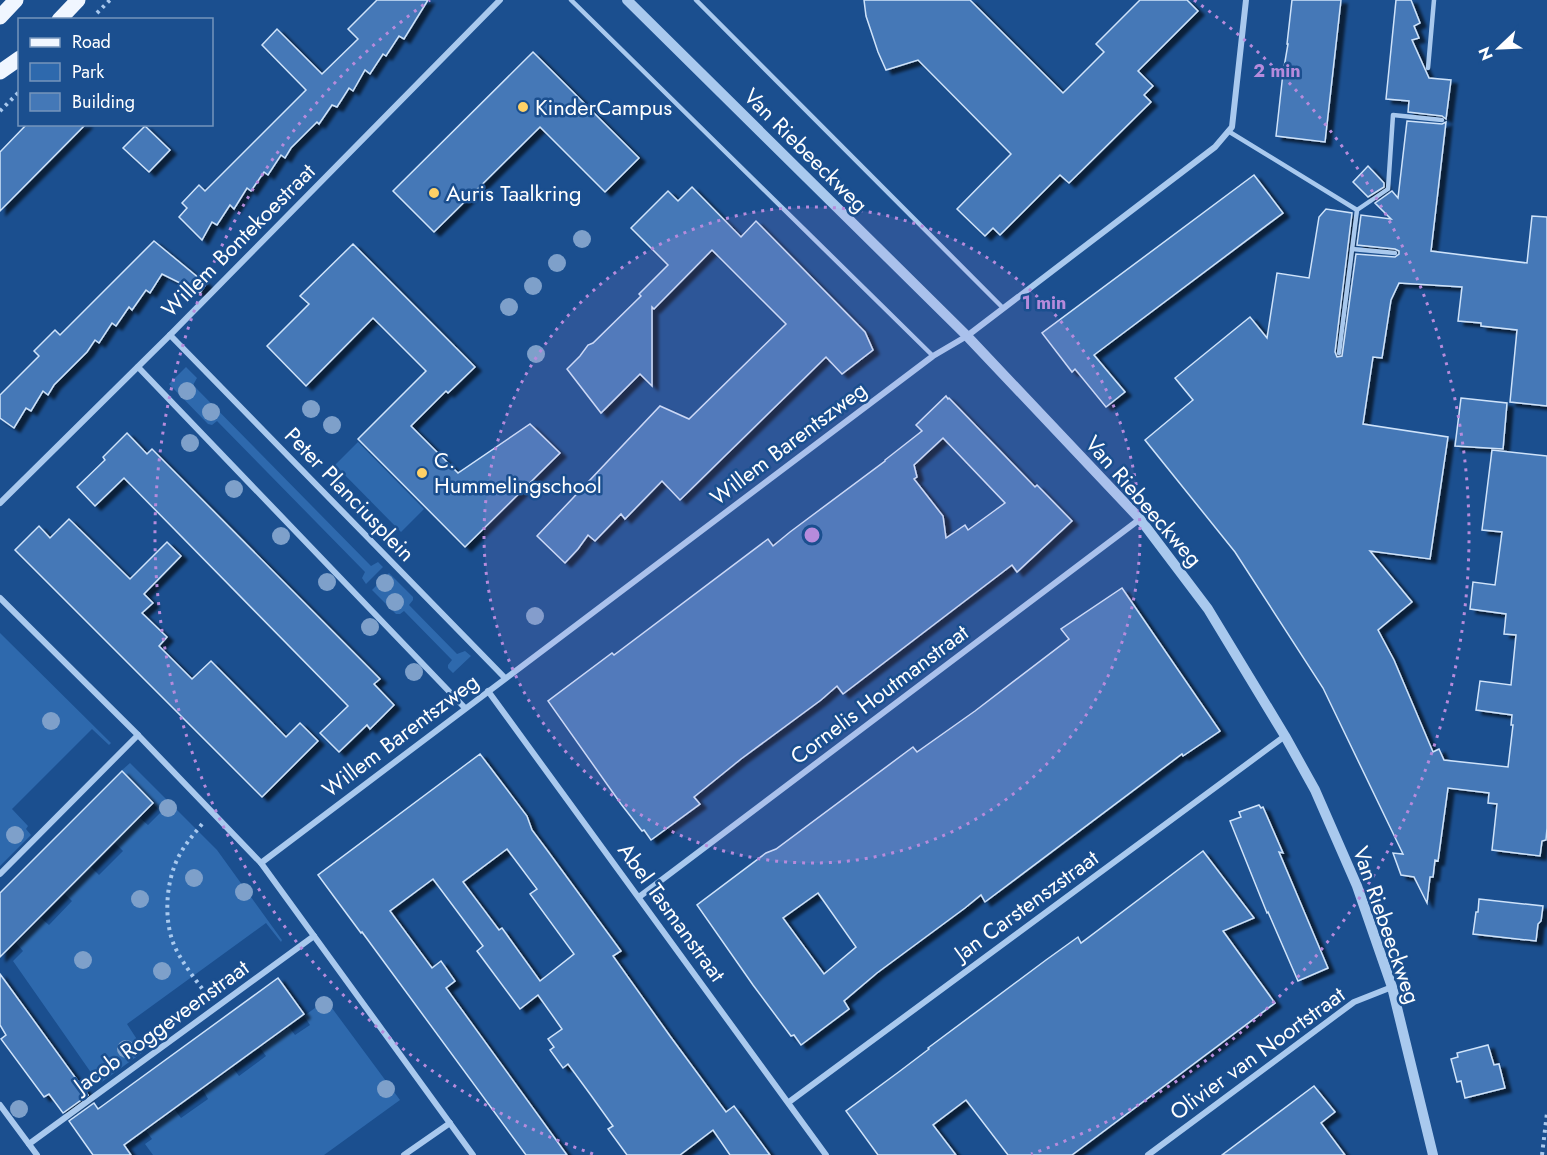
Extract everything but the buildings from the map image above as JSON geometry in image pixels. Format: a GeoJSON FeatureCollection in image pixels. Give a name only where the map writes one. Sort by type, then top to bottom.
{"type":"FeatureCollection","features":[{"type":"Feature","properties":{"kind":"main road"},"geometry":{"type":"LineString","coordinates":[[0,17],[16,0]]}},
{"type":"Feature","properties":{"kind":"main road"},"geometry":{"type":"LineString","coordinates":[[61,18],[78,0]]}},
{"type":"Feature","properties":{"kind":"main road"},"geometry":{"type":"LineString","coordinates":[[0,72],[18,59]]}},
{"type":"Feature","properties":{"kind":"street","name":"Willem Bontekoestraat"},"geometry":{"type":"LineString","coordinates":[[0,503],[170,335],[500,0]]}},
{"type":"Feature","properties":{"kind":"street","name":"Van Riebeeckweg"},"geometry":{"type":"LineString","coordinates":[[627,0],[967,336],[1140,519],[1208,609],[1315,790],[1357,886],[1392,987],[1433,1155]]}},
{"type":"Feature","properties":{"kind":"street"},"geometry":{"type":"LineString","coordinates":[[1228,131],[1232,127],[1246,0]]}},
{"type":"Feature","properties":{"kind":"street","name":"Willem Barentszweg"},"geometry":{"type":"LineString","coordinates":[[261,862],[933,356],[967,336],[1215,147],[1228,131]]}},
{"type":"Feature","properties":{"kind":"street","name":"Peter Planciusplein"},"geometry":{"type":"LineString","coordinates":[[170,335],[505,678]]}},
{"type":"Feature","properties":{"kind":"street"},"geometry":{"type":"LineString","coordinates":[[138,367],[465,708]]}},
{"type":"Feature","properties":{"kind":"street","name":"Cornelis Houtmanstraat"},"geometry":{"type":"LineString","coordinates":[[639,897],[1140,519]]}},
{"type":"Feature","properties":{"kind":"street"},"geometry":{"type":"LineString","coordinates":[[0,598],[138,735],[261,862],[473,1155]]}},
{"type":"Feature","properties":{"kind":"street","name":"Abel Tasmanstraat"},"geometry":{"type":"LineString","coordinates":[[488,691],[826,1155]]}},
{"type":"Feature","properties":{"kind":"street"},"geometry":{"type":"LineString","coordinates":[[0,874],[138,735]]}},
{"type":"Feature","properties":{"kind":"street","name":"Jan Carstenszstraat"},"geometry":{"type":"LineString","coordinates":[[789,1102],[1285,736]]}},
{"type":"Feature","properties":{"kind":"street","name":"Jacob Roggeveenstraat"},"geometry":{"type":"LineString","coordinates":[[29,1144],[315,936]]}},
{"type":"Feature","properties":{"kind":"street","name":"Olivier van Noortstraat"},"geometry":{"type":"LineString","coordinates":[[1148,1155],[1354,1002],[1392,987]]}},
{"type":"Feature","properties":{"kind":"street"},"geometry":{"type":"LineString","coordinates":[[0,1105],[37,1155]]}},
{"type":"Feature","properties":{"kind":"street"},"geometry":{"type":"LineString","coordinates":[[405,1155],[450,1123]]}},
{"type":"Feature","properties":{"kind":"lane"},"geometry":{"type":"LineString","coordinates":[[571,0],[933,356]]}},
{"type":"Feature","properties":{"kind":"lane"},"geometry":{"type":"LineString","coordinates":[[696,0],[1004,308]]}},
{"type":"Feature","properties":{"kind":"lane"},"geometry":{"type":"LineString","coordinates":[[1428,68],[1434,0]]}},
{"type":"Feature","properties":{"kind":"lane"},"geometry":{"type":"LineString","coordinates":[[1339,353],[1357,210],[1388,189],[1394,115],[1442,120]]}},
{"type":"Feature","properties":{"kind":"lane"},"geometry":{"type":"LineString","coordinates":[[1228,131],[1357,210]]}},
{"type":"Feature","properties":{"kind":"lane"},"geometry":{"type":"LineString","coordinates":[[1352,249],[1395,253]]}},
{"type":"Feature","properties":{"kind":"path"},"geometry":{"type":"LineString","coordinates":[[92,18],[110,0]]}},
{"type":"Feature","properties":{"kind":"path"},"geometry":{"type":"LineString","coordinates":[[0,111],[18,94]]}},
{"type":"Feature","properties":{"kind":"path"},"geometry":{"type":"LineString","coordinates":[[212,811],[178,857],[171,879],[168,913],[174,945],[216,1008]]}},
{"type":"Feature","properties":{"kind":"path"},"geometry":{"type":"LineString","coordinates":[[1542,1155],[1547,1113]]}},
{"type":"Feature","properties":{"kind":"green space"},"geometry":{"type":"Polygon","coordinates":[[[186,367],[197,378],[193,385],[371,566],[378,562],[383,567],[366,584],[362,578],[365,572],[217,421],[212,425],[208,424],[169,384],[186,367]]]}},
{"type":"Feature","properties":{"kind":"green space"},"geometry":{"type":"Polygon","coordinates":[[[358,442],[424,509],[401,532],[335,465],[358,442]]]}},
{"type":"Feature","properties":{"kind":"green space"},"geometry":{"type":"Polygon","coordinates":[[[389,573],[413,597],[409,605],[457,654],[465,651],[471,656],[453,673],[448,668],[452,660],[404,611],[396,614],[372,590],[389,573]]]}},
{"type":"Feature","properties":{"kind":"green space"},"geometry":{"type":"Polygon","coordinates":[[[0,633],[111,743],[109,745],[92,729],[12,809],[28,826],[26,829],[31,835],[0,866],[0,633]]]}},
{"type":"Feature","properties":{"kind":"green space"},"geometry":{"type":"Polygon","coordinates":[[[130,763],[217,850],[282,940],[281,942],[266,923],[127,1024],[143,1052],[99,1084],[13,961],[23,951],[16,943],[41,918],[49,925],[72,901],[65,894],[91,867],[99,875],[123,851],[115,843],[140,818],[148,825],[161,812],[121,771],[130,763]]]}},
{"type":"Feature","properties":{"kind":"green space"},"geometry":{"type":"Polygon","coordinates":[[[326,1000],[400,1100],[324,1155],[153,1155],[145,1144],[152,1139],[146,1131],[175,1110],[181,1118],[208,1099],[203,1090],[233,1068],[239,1076],[266,1056],[260,1048],[289,1027],[295,1035],[310,1025],[304,1016],[326,1000]]]}},
{"type":"Feature","properties":{"kind":"place","name":"KinderCampus"},"geometry":{"type":"Point","coordinates":[523,107]}},
{"type":"Feature","properties":{"kind":"place","name":"Auris Taalkring"},"geometry":{"type":"Point","coordinates":[434,193]}},
{"type":"Feature","properties":{"kind":"place","name":"C. Hummelingschool"},"geometry":{"type":"Point","coordinates":[422,473]}}]}
